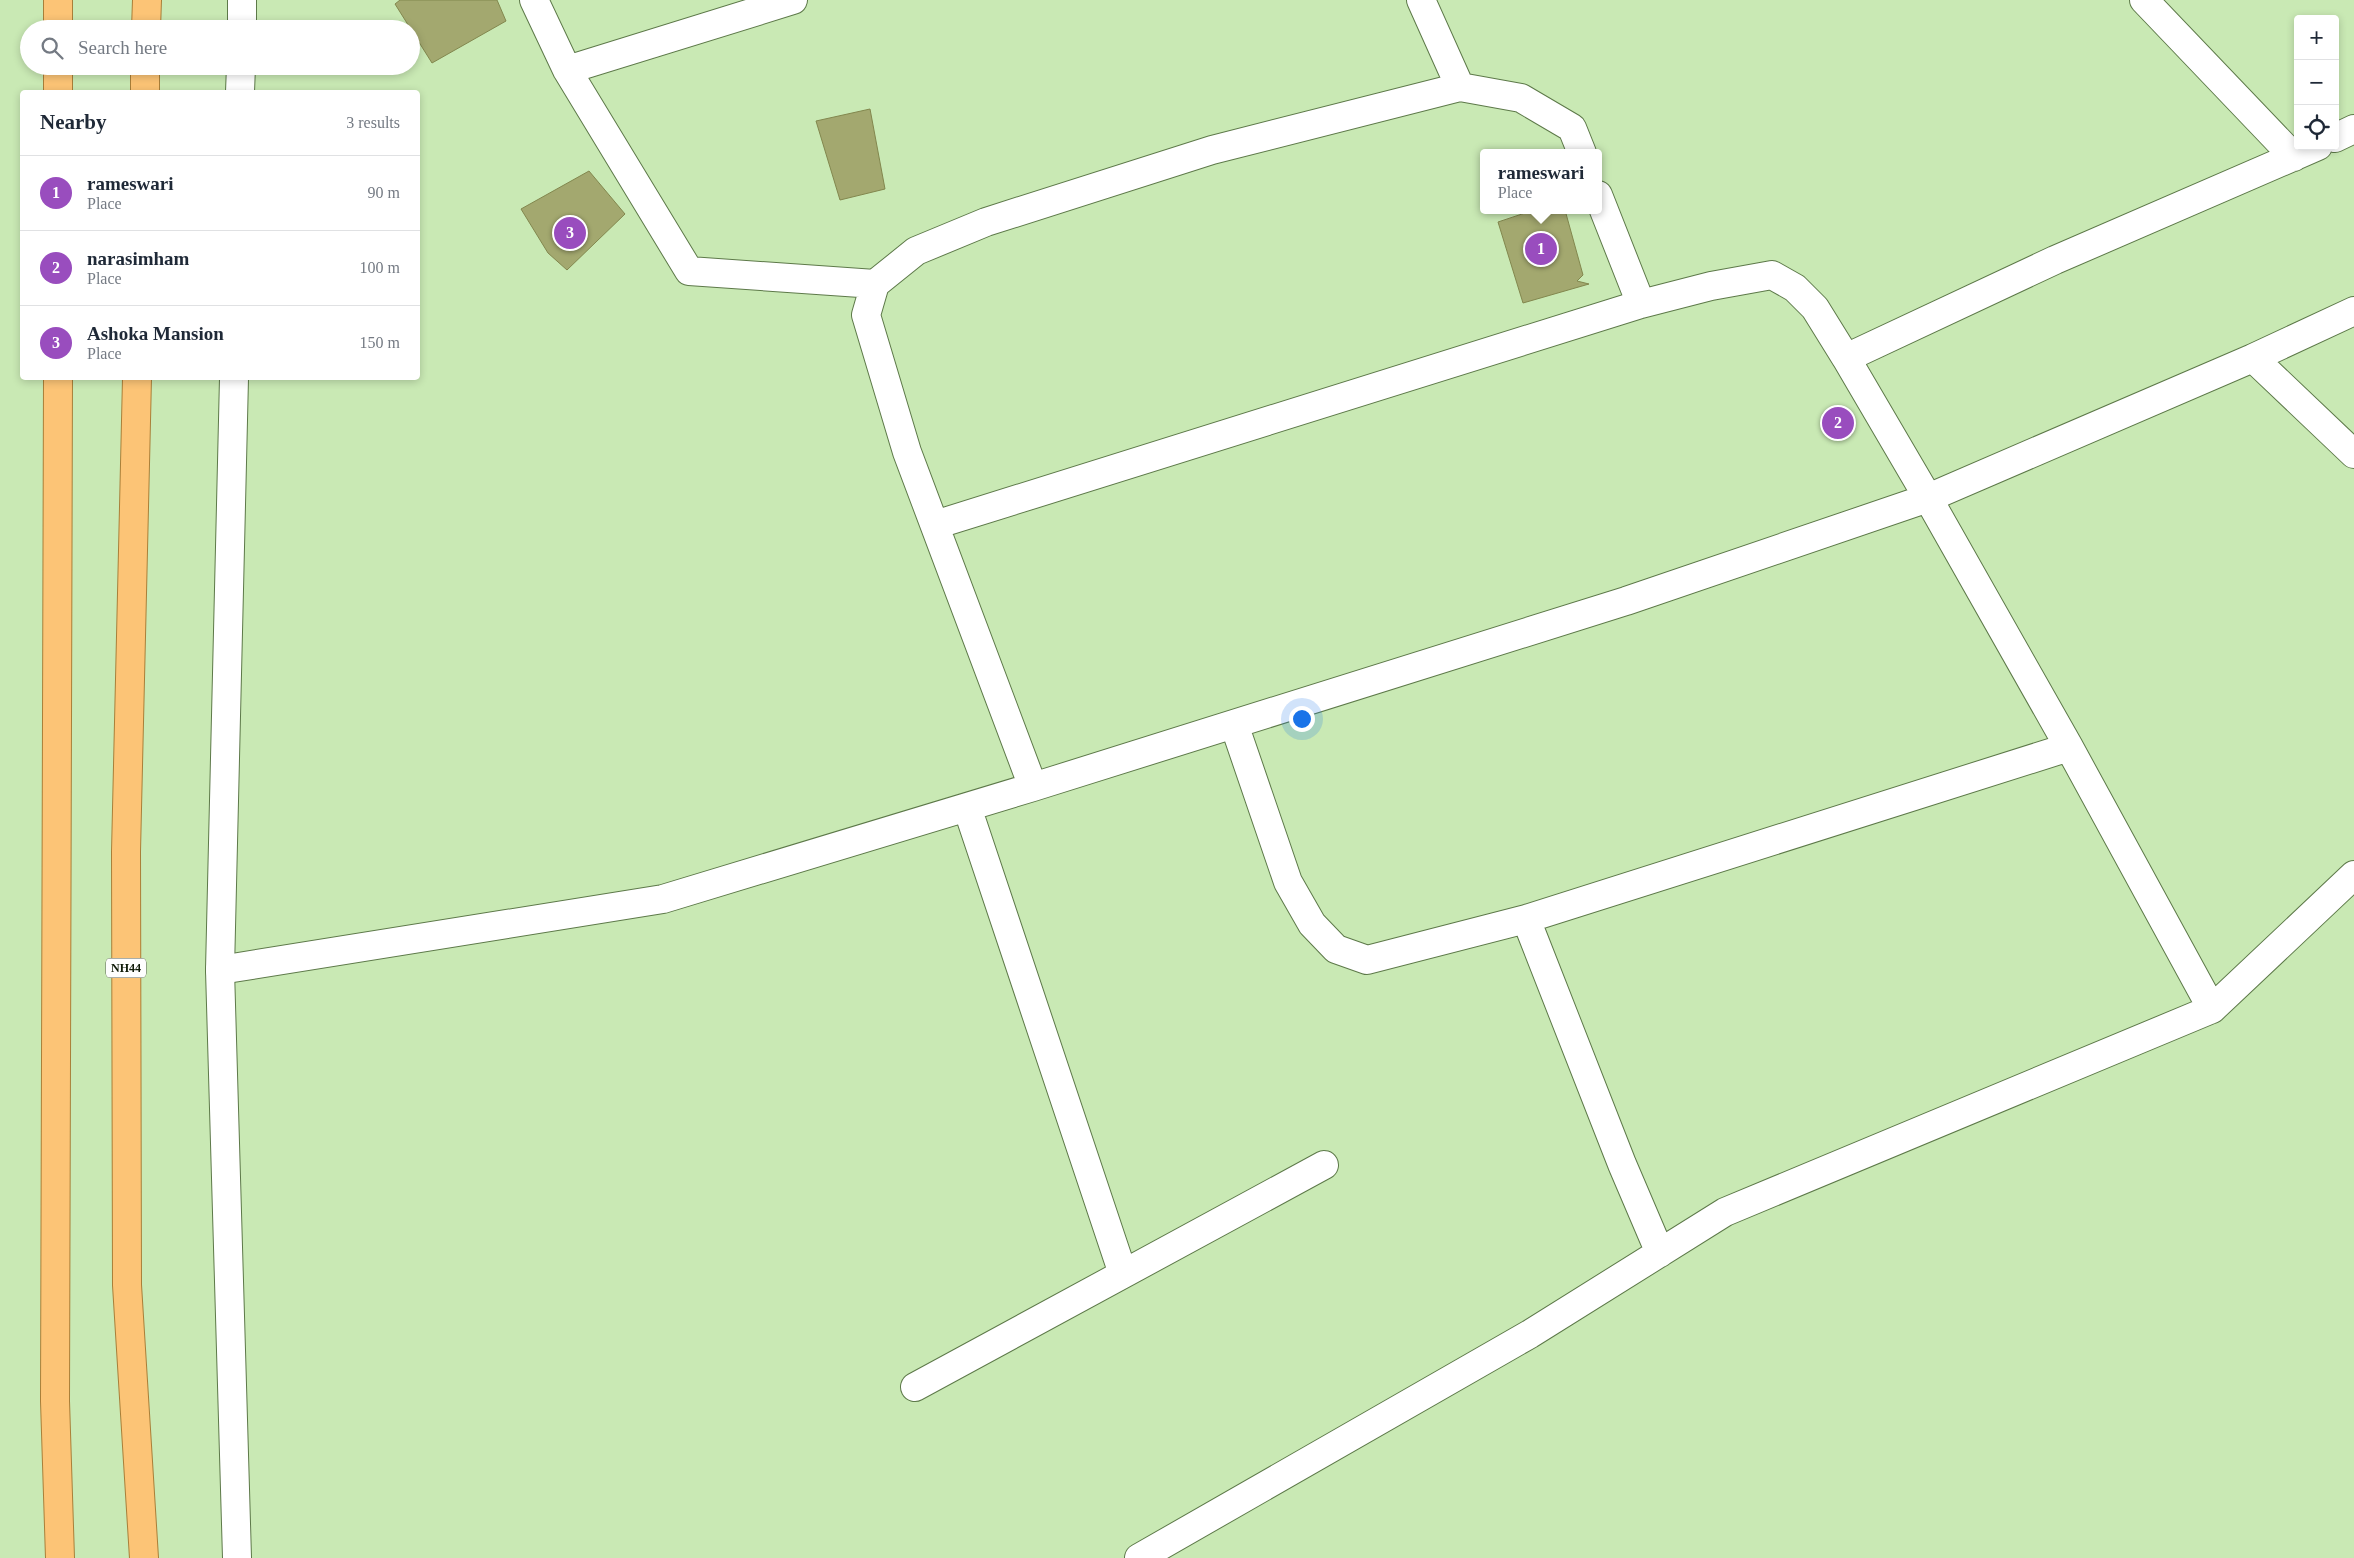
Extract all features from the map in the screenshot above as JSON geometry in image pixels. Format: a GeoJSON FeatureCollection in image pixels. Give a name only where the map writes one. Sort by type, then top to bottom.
{"type":"FeatureCollection","features":[{"type":"Feature","properties":{"kind":"highway"},"geometry":{"type":"LineString","coordinates":[[58,0],[58,20]]}},
{"type":"Feature","properties":{"kind":"highway"},"geometry":{"type":"LineString","coordinates":[[146,20],[147,0]]}},
{"type":"Feature","properties":{"kind":"highway"},"geometry":{"type":"LineString","coordinates":[[58,75],[58,90]]}},
{"type":"Feature","properties":{"kind":"highway"},"geometry":{"type":"LineString","coordinates":[[144,90],[145,75]]}},
{"type":"Feature","properties":{"kind":"highway"},"geometry":{"type":"LineString","coordinates":[[58,380],[55,1401],[60,1558]]}},
{"type":"Feature","properties":{"kind":"highway","name":"NH44"},"geometry":{"type":"LineString","coordinates":[[137,380],[126,852],[127,1285],[144,1558]]}},
{"type":"Feature","properties":{"kind":"street"},"geometry":{"type":"LineString","coordinates":[[242,0],[242,20]]}},
{"type":"Feature","properties":{"kind":"street"},"geometry":{"type":"LineString","coordinates":[[534,0],[567,70],[689,271],[875,284]]}},
{"type":"Feature","properties":{"kind":"street"},"geometry":{"type":"LineString","coordinates":[[567,70],[793,0]]}},
{"type":"Feature","properties":{"kind":"street"},"geometry":{"type":"LineString","coordinates":[[1420,0],[1460,87]]}},
{"type":"Feature","properties":{"kind":"street"},"geometry":{"type":"LineString","coordinates":[[1846,358],[2055,260],[2306,152],[2144,0]]}},
{"type":"Feature","properties":{"kind":"street"},"geometry":{"type":"LineString","coordinates":[[240,90],[241,75]]}},
{"type":"Feature","properties":{"kind":"street"},"geometry":{"type":"LineString","coordinates":[[1033,787],[907,452],[866,315],[875,284],[916,251],[986,222],[1212,150],[1460,87],[1521,98],[1572,128],[1580,149]]}},
{"type":"Feature","properties":{"kind":"street"},"geometry":{"type":"LineString","coordinates":[[2339,136],[2354,130]]}},
{"type":"Feature","properties":{"kind":"street"},"geometry":{"type":"LineString","coordinates":[[1602,205],[1641,304]]}},
{"type":"Feature","properties":{"kind":"street"},"geometry":{"type":"LineString","coordinates":[[935,525],[1641,304],[1711,286],[1772,274],[1795,288],[1815,308],[1846,358],[1928,498],[2069,747],[2212,1010]]}},
{"type":"Feature","properties":{"kind":"street"},"geometry":{"type":"LineString","coordinates":[[220,970],[663,899],[1033,787],[1626,601],[1928,498],[2253,358],[2354,310]]}},
{"type":"Feature","properties":{"kind":"street"},"geometry":{"type":"LineString","coordinates":[[2253,358],[2354,454]]}},
{"type":"Feature","properties":{"kind":"street"},"geometry":{"type":"LineString","coordinates":[[234,380],[220,970],[237,1558]]}},
{"type":"Feature","properties":{"kind":"street"},"geometry":{"type":"LineString","coordinates":[[1234,724],[1288,882],[1312,924],[1336,950],[1367,960],[1526,919],[2069,747]]}},
{"type":"Feature","properties":{"kind":"street"},"geometry":{"type":"LineString","coordinates":[[967,807],[1123,1274]]}},
{"type":"Feature","properties":{"kind":"street"},"geometry":{"type":"LineString","coordinates":[[1139,1558],[1530,1334],[1725,1212],[2212,1010],[2354,875]]}},
{"type":"Feature","properties":{"kind":"street"},"geometry":{"type":"LineString","coordinates":[[1526,919],[1622,1164],[1660,1253]]}},
{"type":"Feature","properties":{"kind":"street"},"geometry":{"type":"LineString","coordinates":[[915,1387],[1324,1165]]}},
{"type":"Feature","properties":{"kind":"building"},"geometry":{"type":"Polygon","coordinates":[[[400,0],[497,0],[506,21],[432,63],[420,44],[420,20],[405,20],[395,4],[400,0]]]}},
{"type":"Feature","properties":{"kind":"building"},"geometry":{"type":"Polygon","coordinates":[[[870,109],[885,189],[840,200],[816,121],[870,109]]]}},
{"type":"Feature","properties":{"kind":"building"},"geometry":{"type":"Polygon","coordinates":[[[589,171],[625,214],[567,270],[548,253],[521,209],[589,171]]]}},
{"type":"Feature","properties":{"kind":"building"},"geometry":{"type":"Polygon","coordinates":[[[1522,214],[1566,214],[1583,275],[1577,281],[1589,284],[1523,303],[1498,222],[1522,214]]]}},
{"type":"Feature","properties":{"kind":"building"},"geometry":{"type":"Polygon","coordinates":[[[1845,408],[1852,434],[1832,439],[1823,413],[1845,408]]]}},
{"type":"Feature","properties":{"kind":"place","name":"Ashoka Mansion"},"geometry":{"type":"Point","coordinates":[570,233]}},
{"type":"Feature","properties":{"kind":"place","name":"rameswari"},"geometry":{"type":"Point","coordinates":[1541,249]}},
{"type":"Feature","properties":{"kind":"place","name":"narasimham"},"geometry":{"type":"Point","coordinates":[1838,423]}}]}
